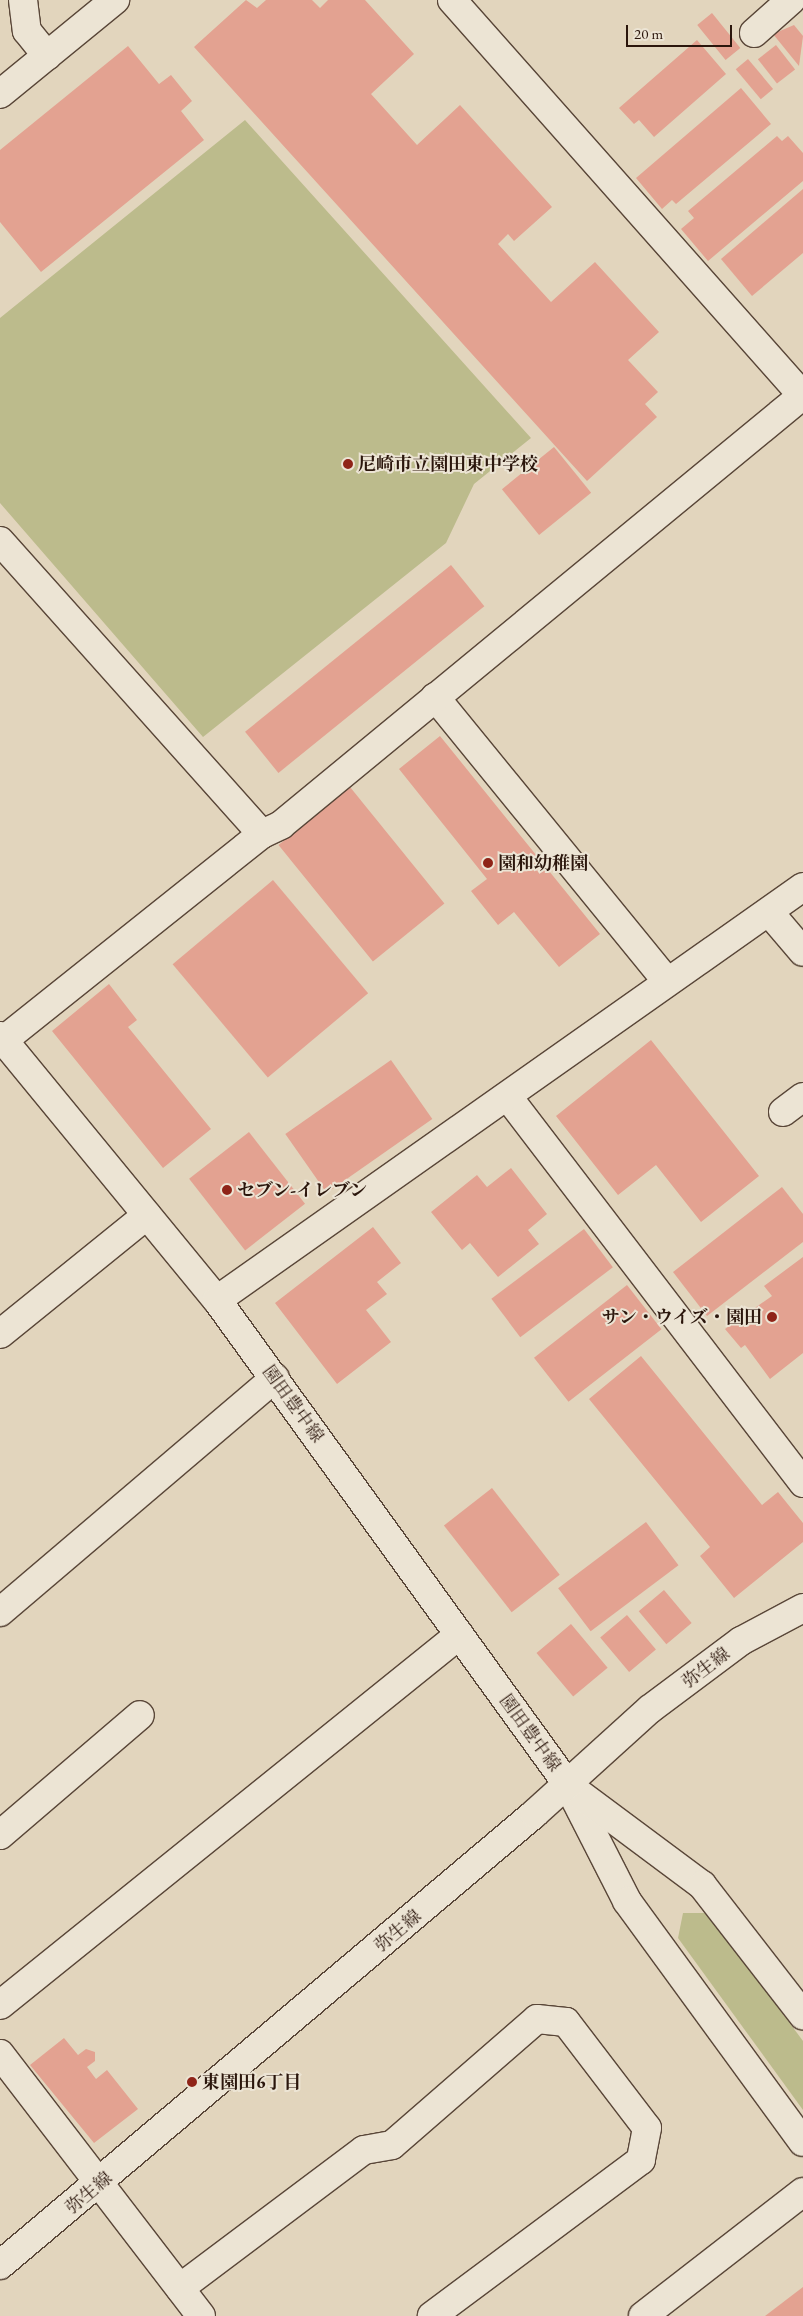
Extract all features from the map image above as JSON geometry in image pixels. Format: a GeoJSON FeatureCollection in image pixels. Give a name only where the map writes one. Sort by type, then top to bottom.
{"type":"FeatureCollection","features":[{"type":"Feature","properties":{"kind":"street"},"geometry":{"type":"LineString","coordinates":[[23,0],[26,31],[47,56]]}},
{"type":"Feature","properties":{"kind":"street"},"geometry":{"type":"LineString","coordinates":[[0,94],[115,0]]}},
{"type":"Feature","properties":{"kind":"street"},"geometry":{"type":"LineString","coordinates":[[1,1040],[262,834],[281,825],[803,396],[452,0]]}},
{"type":"Feature","properties":{"kind":"street"},"geometry":{"type":"LineString","coordinates":[[754,32],[791,0]]}},
{"type":"Feature","properties":{"kind":"street"},"geometry":{"type":"LineString","coordinates":[[0,541],[262,834]]}},
{"type":"Feature","properties":{"kind":"street"},"geometry":{"type":"LineString","coordinates":[[435,698],[668,982]]}},
{"type":"Feature","properties":{"kind":"street"},"geometry":{"type":"LineString","coordinates":[[217,1300],[508,1097],[803,887]]}},
{"type":"Feature","properties":{"kind":"street"},"geometry":{"type":"LineString","coordinates":[[769,912],[803,952]]}},
{"type":"Feature","properties":{"kind":"street","name":"園田豊中線"},"geometry":{"type":"LineString","coordinates":[[1,1040],[217,1300],[568,1785]]}},
{"type":"Feature","properties":{"kind":"street"},"geometry":{"type":"LineString","coordinates":[[508,1097],[803,1482]]}},
{"type":"Feature","properties":{"kind":"street"},"geometry":{"type":"LineString","coordinates":[[0,1334],[147,1215]]}},
{"type":"Feature","properties":{"kind":"street"},"geometry":{"type":"LineString","coordinates":[[0,1612],[275,1378]]}},
{"type":"Feature","properties":{"kind":"street","name":"弥生線"},"geometry":{"type":"LineString","coordinates":[[0,2265],[100,2184],[568,1785],[650,1709],[726,1652],[803,1608]]}},
{"type":"Feature","properties":{"kind":"street"},"geometry":{"type":"LineString","coordinates":[[0,2005],[459,1635]]}},
{"type":"Feature","properties":{"kind":"street"},"geometry":{"type":"LineString","coordinates":[[0,1835],[140,1715]]}},
{"type":"Feature","properties":{"kind":"street"},"geometry":{"type":"LineString","coordinates":[[568,1785],[702,1885],[803,2015]]}},
{"type":"Feature","properties":{"kind":"street"},"geometry":{"type":"LineString","coordinates":[[568,1785],[632,1908],[803,2142]]}},
{"type":"Feature","properties":{"kind":"street"},"geometry":{"type":"LineString","coordinates":[[180,2288],[364,2150],[392,2145],[537,2019],[566,2022],[647,2128],[641,2160],[432,2316]]}},
{"type":"Feature","properties":{"kind":"street"},"geometry":{"type":"LineString","coordinates":[[0,2054],[201,2316]]}},
{"type":"Feature","properties":{"kind":"street"},"geometry":{"type":"LineString","coordinates":[[643,2316],[803,2192]]}},
{"type":"Feature","properties":{"kind":"shaded area"},"geometry":{"type":"Polygon","coordinates":[[[245,120],[531,438],[474,484],[446,543],[203,737],[0,503],[0,318],[245,120]]]}},
{"type":"Feature","properties":{"kind":"shaded area"},"geometry":{"type":"Polygon","coordinates":[[[683,1913],[708,1913],[803,2041],[803,2110],[678,1938],[683,1913]]]}},
{"type":"Feature","properties":{"kind":"building"},"geometry":{"type":"Polygon","coordinates":[[[246,0],[257,8],[266,0],[312,0],[320,8],[328,0],[365,0],[414,54],[371,94],[417,145],[460,105],[552,207],[514,241],[508,234],[498,244],[551,302],[595,262],[659,332],[628,360],[658,392],[645,404],[657,417],[587,481],[194,47],[246,0]]]}},
{"type":"Feature","properties":{"kind":"building"},"geometry":{"type":"Polygon","coordinates":[[[712,13],[740,48],[726,60],[697,25],[712,13]]]}},
{"type":"Feature","properties":{"kind":"building"},"geometry":{"type":"Polygon","coordinates":[[[794,25],[803,36],[799,66],[773,34],[794,25]]]}},
{"type":"Feature","properties":{"kind":"building"},"geometry":{"type":"Polygon","coordinates":[[[697,40],[726,74],[654,137],[639,120],[634,124],[619,108],[697,40]]]}},
{"type":"Feature","properties":{"kind":"building"},"geometry":{"type":"Polygon","coordinates":[[[776,45],[795,69],[777,84],[758,59],[776,45]]]}},
{"type":"Feature","properties":{"kind":"building"},"geometry":{"type":"Polygon","coordinates":[[[128,46],[159,84],[171,75],[192,101],[181,111],[204,140],[41,272],[0,222],[0,150],[128,46]]]}},
{"type":"Feature","properties":{"kind":"building"},"geometry":{"type":"Polygon","coordinates":[[[748,59],[773,89],[761,99],[736,69],[748,59]]]}},
{"type":"Feature","properties":{"kind":"building"},"geometry":{"type":"Polygon","coordinates":[[[741,88],[771,124],[676,204],[672,200],[662,209],[636,178],[741,88]]]}},
{"type":"Feature","properties":{"kind":"building"},"geometry":{"type":"Polygon","coordinates":[[[777,136],[782,141],[788,136],[803,153],[803,181],[708,261],[681,229],[694,218],[688,211],[777,136]]]}},
{"type":"Feature","properties":{"kind":"building"},"geometry":{"type":"Polygon","coordinates":[[[803,189],[803,253],[752,296],[721,259],[803,189]]]}},
{"type":"Feature","properties":{"kind":"building"},"geometry":{"type":"Polygon","coordinates":[[[554,447],[591,493],[539,535],[502,489],[554,447]]]}},
{"type":"Feature","properties":{"kind":"building"},"geometry":{"type":"Polygon","coordinates":[[[451,565],[484,606],[278,773],[245,732],[451,565]]]}},
{"type":"Feature","properties":{"kind":"building"},"geometry":{"type":"Polygon","coordinates":[[[440,736],[600,934],[559,967],[514,912],[498,925],[471,891],[487,879],[399,769],[440,736]]]}},
{"type":"Feature","properties":{"kind":"building"},"geometry":{"type":"Polygon","coordinates":[[[350,787],[444,904],[373,961],[279,845],[350,787]]]}},
{"type":"Feature","properties":{"kind":"building"},"geometry":{"type":"Polygon","coordinates":[[[273,880],[368,993],[268,1078],[173,964],[273,880]]]}},
{"type":"Feature","properties":{"kind":"building"},"geometry":{"type":"Polygon","coordinates":[[[109,984],[137,1020],[128,1027],[211,1129],[163,1168],[52,1031],[109,984]]]}},
{"type":"Feature","properties":{"kind":"building"},"geometry":{"type":"Polygon","coordinates":[[[651,1040],[759,1176],[701,1222],[656,1165],[618,1195],[556,1116],[651,1040]]]}},
{"type":"Feature","properties":{"kind":"building"},"geometry":{"type":"Polygon","coordinates":[[[391,1060],[432,1119],[327,1193],[285,1134],[391,1060]]]}},
{"type":"Feature","properties":{"kind":"building"},"geometry":{"type":"Polygon","coordinates":[[[249,1132],[305,1204],[245,1250],[189,1179],[249,1132]]]}},
{"type":"Feature","properties":{"kind":"building"},"geometry":{"type":"Polygon","coordinates":[[[511,1168],[547,1214],[528,1230],[539,1244],[498,1277],[470,1243],[462,1250],[431,1212],[477,1175],[487,1187],[511,1168]]]}},
{"type":"Feature","properties":{"kind":"building"},"geometry":{"type":"Polygon","coordinates":[[[782,1187],[803,1214],[803,1242],[707,1316],[673,1272],[782,1187]]]}},
{"type":"Feature","properties":{"kind":"building"},"geometry":{"type":"Polygon","coordinates":[[[373,1227],[401,1263],[377,1282],[387,1294],[366,1310],[391,1342],[337,1384],[275,1303],[373,1227]]]}},
{"type":"Feature","properties":{"kind":"building"},"geometry":{"type":"Polygon","coordinates":[[[584,1229],[613,1267],[520,1337],[491,1299],[584,1229]]]}},
{"type":"Feature","properties":{"kind":"building","name":"サン・ウイズ・園田"},"geometry":{"type":"Polygon","coordinates":[[[803,1257],[803,1353],[770,1379],[745,1345],[741,1348],[725,1329],[772,1296],[764,1286],[803,1257]]]}},
{"type":"Feature","properties":{"kind":"building"},"geometry":{"type":"Polygon","coordinates":[[[627,1285],[661,1329],[568,1402],[534,1358],[627,1285]]]}},
{"type":"Feature","properties":{"kind":"building"},"geometry":{"type":"Polygon","coordinates":[[[641,1356],[762,1505],[778,1492],[803,1523],[803,1542],[734,1598],[700,1556],[710,1547],[589,1399],[641,1356]]]}},
{"type":"Feature","properties":{"kind":"building"},"geometry":{"type":"Polygon","coordinates":[[[492,1488],[560,1575],[512,1612],[444,1526],[492,1488]]]}},
{"type":"Feature","properties":{"kind":"building"},"geometry":{"type":"Polygon","coordinates":[[[646,1522],[678,1565],[591,1631],[558,1588],[646,1522]]]}},
{"type":"Feature","properties":{"kind":"building"},"geometry":{"type":"Polygon","coordinates":[[[664,1590],[692,1623],[666,1644],[639,1611],[664,1590]]]}},
{"type":"Feature","properties":{"kind":"building"},"geometry":{"type":"Polygon","coordinates":[[[627,1615],[656,1649],[629,1672],[600,1637],[627,1615]]]}},
{"type":"Feature","properties":{"kind":"building"},"geometry":{"type":"Polygon","coordinates":[[[571,1624],[608,1668],[573,1697],[537,1653],[571,1624]]]}},
{"type":"Feature","properties":{"kind":"building"},"geometry":{"type":"Polygon","coordinates":[[[64,2038],[78,2055],[86,2049],[95,2052],[95,2061],[87,2067],[96,2079],[107,2070],[138,2109],[94,2143],[30,2065],[64,2038]]]}},
{"type":"Feature","properties":{"kind":"building"},"geometry":{"type":"Polygon","coordinates":[[[803,2287],[803,2316],[765,2316],[803,2287]]]}},
{"type":"Feature","properties":{"kind":"place","name":"尼崎市立園田東中学校"},"geometry":{"type":"Point","coordinates":[348,464]}},
{"type":"Feature","properties":{"kind":"place","name":"園和幼稚園"},"geometry":{"type":"Point","coordinates":[488,863]}},
{"type":"Feature","properties":{"kind":"place","name":"セブン-イレブン"},"geometry":{"type":"Point","coordinates":[227,1190]}},
{"type":"Feature","properties":{"kind":"place","name":"サン・ウイズ・園田"},"geometry":{"type":"Point","coordinates":[772,1317]}},
{"type":"Feature","properties":{"kind":"place","name":"東園田6丁目"},"geometry":{"type":"Point","coordinates":[192,2082]}}]}
